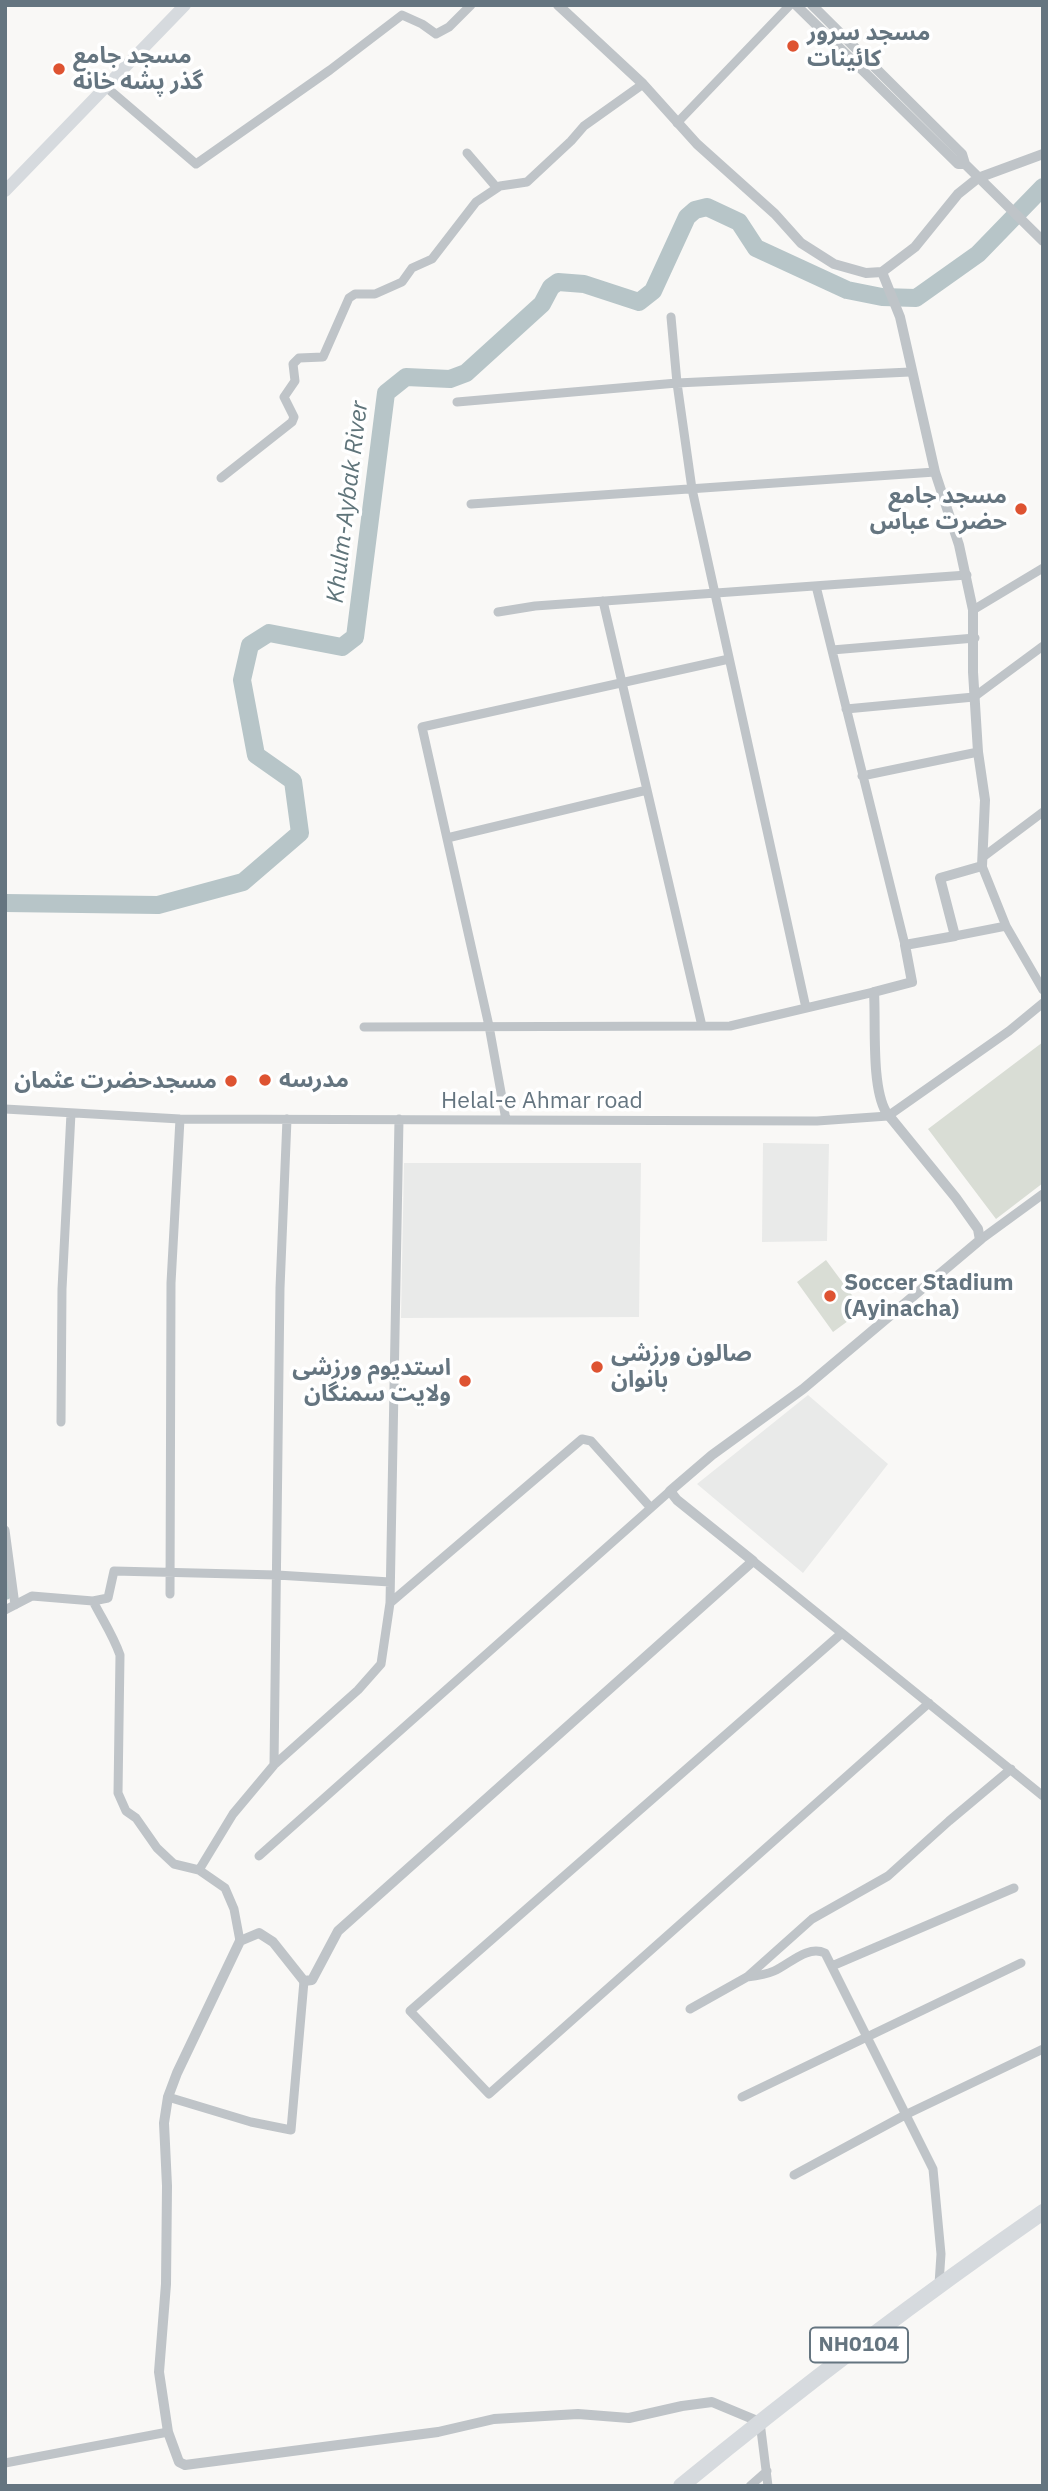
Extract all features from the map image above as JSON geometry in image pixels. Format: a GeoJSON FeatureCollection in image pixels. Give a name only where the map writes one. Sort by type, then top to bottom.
{"type":"FeatureCollection","features":[{"type":"Feature","properties":{"kind":"highway","name":"NH0104"},"geometry":{"type":"LineString","coordinates":[[681,2486],[939,2284],[1043,2212]]}},
{"type":"Feature","properties":{"kind":"main road"},"geometry":{"type":"LineString","coordinates":[[5,191],[185,5]]}},
{"type":"Feature","properties":{"kind":"street"},"geometry":{"type":"LineString","coordinates":[[106,86],[196,164],[330,70],[401,10],[436,34],[449,27],[471,5]]}},
{"type":"Feature","properties":{"kind":"street"},"geometry":{"type":"LineString","coordinates":[[558,5],[643,84],[677,123],[775,214],[801,243],[834,264],[866,273],[882,272],[915,247],[958,194],[978,178],[1043,154]]}},
{"type":"Feature","properties":{"kind":"street"},"geometry":{"type":"LineString","coordinates":[[677,123],[790,5]]}},
{"type":"Feature","properties":{"kind":"street"},"geometry":{"type":"LineString","coordinates":[[796,5],[958,164],[965,164]]}},
{"type":"Feature","properties":{"kind":"street"},"geometry":{"type":"LineString","coordinates":[[812,5],[962,154],[965,164],[978,178],[1043,240]]}},
{"type":"Feature","properties":{"kind":"street"},"geometry":{"type":"LineString","coordinates":[[221,478],[292,422],[294,417],[284,397],[295,381],[293,364],[299,358],[323,357],[349,298],[355,294],[375,294],[402,282],[412,268],[432,259],[476,202],[497,188],[527,181],[584,127],[643,84]]}},
{"type":"Feature","properties":{"kind":"street"},"geometry":{"type":"LineString","coordinates":[[467,153],[497,188]]}},
{"type":"Feature","properties":{"kind":"street"},"geometry":{"type":"LineString","coordinates":[[882,272],[900,317],[934,472],[960,545],[973,610],[975,638],[972,672],[978,752],[985,800],[983,862],[1006,926],[1043,990]]}},
{"type":"Feature","properties":{"kind":"street"},"geometry":{"type":"LineString","coordinates":[[671,317],[692,489],[806,1008]]}},
{"type":"Feature","properties":{"kind":"street"},"geometry":{"type":"LineString","coordinates":[[457,402],[677,383],[911,372]]}},
{"type":"Feature","properties":{"kind":"street"},"geometry":{"type":"LineString","coordinates":[[471,504],[934,472]]}},
{"type":"Feature","properties":{"kind":"street"},"geometry":{"type":"LineString","coordinates":[[973,610],[1043,568]]}},
{"type":"Feature","properties":{"kind":"street"},"geometry":{"type":"LineString","coordinates":[[498,612],[535,606],[967,575]]}},
{"type":"Feature","properties":{"kind":"street"},"geometry":{"type":"LineString","coordinates":[[364,1027],[730,1026],[912,982],[816,586]]}},
{"type":"Feature","properties":{"kind":"street"},"geometry":{"type":"LineString","coordinates":[[603,601],[702,1026]]}},
{"type":"Feature","properties":{"kind":"street"},"geometry":{"type":"LineString","coordinates":[[831,650],[975,638]]}},
{"type":"Feature","properties":{"kind":"street"},"geometry":{"type":"LineString","coordinates":[[846,709],[974,697],[1043,646]]}},
{"type":"Feature","properties":{"kind":"street"},"geometry":{"type":"LineString","coordinates":[[506,1120],[489,1026],[422,727],[729,659]]}},
{"type":"Feature","properties":{"kind":"street"},"geometry":{"type":"LineString","coordinates":[[862,776],[978,752]]}},
{"type":"Feature","properties":{"kind":"street"},"geometry":{"type":"LineString","coordinates":[[447,838],[647,790]]}},
{"type":"Feature","properties":{"kind":"street"},"geometry":{"type":"LineString","coordinates":[[955,936],[940,878],[983,862],[1043,812]]}},
{"type":"Feature","properties":{"kind":"street"},"geometry":{"type":"LineString","coordinates":[[905,945],[1006,926]]}},
{"type":"Feature","properties":{"kind":"street"},"geometry":{"type":"LineString","coordinates":[[874,992],[881,1103],[888,1116],[978,1228],[980,1240]]}},
{"type":"Feature","properties":{"kind":"street"},"geometry":{"type":"LineString","coordinates":[[888,1116],[1009,1031],[1043,1003]]}},
{"type":"Feature","properties":{"kind":"street","name":"Helal-e Ahmar road"},"geometry":{"type":"LineString","coordinates":[[5,1110],[180,1119],[817,1121],[888,1116]]}},
{"type":"Feature","properties":{"kind":"street"},"geometry":{"type":"LineString","coordinates":[[61,1422],[62,1289],[71,1113]]}},
{"type":"Feature","properties":{"kind":"street"},"geometry":{"type":"LineString","coordinates":[[170,1594],[171,1296],[180,1119]]}},
{"type":"Feature","properties":{"kind":"street"},"geometry":{"type":"LineString","coordinates":[[274,1765],[280,1288],[287,1119]]}},
{"type":"Feature","properties":{"kind":"street"},"geometry":{"type":"LineString","coordinates":[[199,1870],[233,1814],[274,1765],[358,1690],[381,1664],[390,1603],[399,1119]]}},
{"type":"Feature","properties":{"kind":"street"},"geometry":{"type":"LineString","coordinates":[[259,1856],[712,1455],[803,1389],[980,1240],[1043,1194]]}},
{"type":"Feature","properties":{"kind":"street"},"geometry":{"type":"LineString","coordinates":[[390,1603],[582,1439],[591,1441],[651,1508]]}},
{"type":"Feature","properties":{"kind":"street"},"geometry":{"type":"LineString","coordinates":[[670,1491],[677,1500],[752,1561],[1011,1769],[1040,1789]]}},
{"type":"Feature","properties":{"kind":"street"},"geometry":{"type":"LineString","coordinates":[[5,1530],[15,1605]]}},
{"type":"Feature","properties":{"kind":"street"},"geometry":{"type":"LineString","coordinates":[[304,1981],[312,1980],[338,1931],[752,1561]]}},
{"type":"Feature","properties":{"kind":"street"},"geometry":{"type":"LineString","coordinates":[[5,1610],[32,1595],[93,1601],[108,1598],[114,1571],[277,1575],[390,1582]]}},
{"type":"Feature","properties":{"kind":"street"},"geometry":{"type":"LineString","coordinates":[[93,1601],[114,1636],[120,1655],[118,1793],[126,1811],[136,1818],[157,1848],[174,1864],[199,1870],[225,1888],[234,1909],[240,1941],[177,2073],[168,2097],[164,2123],[167,2186],[166,2284],[159,2372],[168,2432],[179,2462],[185,2465],[424,2434],[494,2419],[578,2414],[629,2417],[712,2402],[760,2422],[768,2486]]}},
{"type":"Feature","properties":{"kind":"street"},"geometry":{"type":"LineString","coordinates":[[842,1633],[410,2011],[489,2094],[929,1703]]}},
{"type":"Feature","properties":{"kind":"street"},"geometry":{"type":"LineString","coordinates":[[690,2009],[747,1977],[812,1919],[888,1876],[1011,1769]]}},
{"type":"Feature","properties":{"kind":"street"},"geometry":{"type":"LineString","coordinates":[[832,1966],[1014,1888]]}},
{"type":"Feature","properties":{"kind":"street"},"geometry":{"type":"LineString","coordinates":[[168,2097],[251,2122],[291,2130],[304,1981],[273,1942],[259,1933],[240,1941]]}},
{"type":"Feature","properties":{"kind":"street"},"geometry":{"type":"LineString","coordinates":[[747,1977],[775,1970],[811,1951],[825,1953],[934,2176],[941,2254],[939,2284]]}},
{"type":"Feature","properties":{"kind":"street"},"geometry":{"type":"LineString","coordinates":[[742,2097],[1021,1963]]}},
{"type":"Feature","properties":{"kind":"street"},"geometry":{"type":"LineString","coordinates":[[794,2175],[905,2115],[1043,2049]]}},
{"type":"Feature","properties":{"kind":"street"},"geometry":{"type":"LineString","coordinates":[[5,2463],[168,2432]]}},
{"type":"Feature","properties":{"kind":"street"},"geometry":{"type":"LineString","coordinates":[[750,2486],[767,2471]]}},
{"type":"Feature","properties":{"kind":"shaded area"},"geometry":{"type":"Polygon","coordinates":[[[1043,1042],[1043,1183],[996,1219],[928,1129],[1043,1042]]]}},
{"type":"Feature","properties":{"kind":"shaded area"},"geometry":{"type":"Polygon","coordinates":[[[763,1143],[829,1144],[827,1241],[762,1242],[763,1143]]]}},
{"type":"Feature","properties":{"kind":"shaded area"},"geometry":{"type":"Polygon","coordinates":[[[404,1163],[641,1163],[639,1317],[401,1318],[404,1163]]]}},
{"type":"Feature","properties":{"kind":"shaded area","name":"Soccer Stadium (Ayinacha)"},"geometry":{"type":"Polygon","coordinates":[[[826,1260],[863,1310],[833,1332],[797,1282],[826,1260]]]}},
{"type":"Feature","properties":{"kind":"shaded area"},"geometry":{"type":"Polygon","coordinates":[[[808,1395],[888,1464],[803,1573],[697,1484],[808,1395]]]}},
{"type":"Feature","properties":{"kind":"waterway","name":"Khulm-Aybak River"},"geometry":{"type":"LineString","coordinates":[[5,903],[158,905],[243,882],[300,833],[293,781],[256,755],[242,680],[250,645],[269,633],[342,647],[355,637],[386,393],[406,377],[450,379],[466,373],[542,304],[551,287],[558,282],[584,284],[639,302],[653,291],[687,217],[695,210],[707,207],[739,222],[756,248],[847,290],[882,297],[916,298],[978,254],[1043,187]]}},
{"type":"Feature","properties":{"kind":"waterway","name":"Khulm-Aybak River"},"geometry":{"type":"LineString","coordinates":[[5,1584],[5,1591]]}},
{"type":"Feature","properties":{"kind":"place","name":"مسجد سرور کائینات"},"geometry":{"type":"Point","coordinates":[793,46]}},
{"type":"Feature","properties":{"kind":"place","name":"مسجد جامع گذر پشه خانه"},"geometry":{"type":"Point","coordinates":[59,69]}},
{"type":"Feature","properties":{"kind":"place","name":"مسجد جامع حضرت عباس"},"geometry":{"type":"Point","coordinates":[1021,509]}},
{"type":"Feature","properties":{"kind":"place","name":"مدرسه"},"geometry":{"type":"Point","coordinates":[265,1080]}},
{"type":"Feature","properties":{"kind":"place","name":"مسجدحضرت عثمان"},"geometry":{"type":"Point","coordinates":[231,1081]}},
{"type":"Feature","properties":{"kind":"place","name":"Soccer Stadium (Ayinacha)"},"geometry":{"type":"Point","coordinates":[830,1296]}},
{"type":"Feature","properties":{"kind":"place","name":"صالون ورزشی بانوان"},"geometry":{"type":"Point","coordinates":[597,1367]}},
{"type":"Feature","properties":{"kind":"place","name":"استدیوم ورزشی ولایت سمنگان"},"geometry":{"type":"Point","coordinates":[465,1381]}}]}
